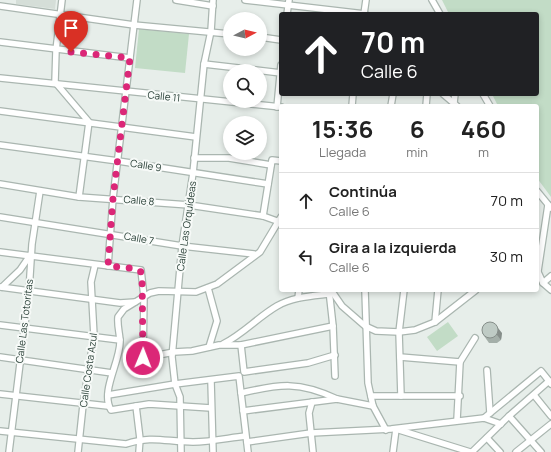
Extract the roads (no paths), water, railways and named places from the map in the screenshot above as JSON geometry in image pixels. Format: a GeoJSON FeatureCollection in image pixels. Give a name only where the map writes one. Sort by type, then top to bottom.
{"type":"FeatureCollection","features":[{"type":"Feature","properties":{"kind":"street"},"geometry":{"type":"LineString","coordinates":[[62,0],[54,74],[57,85],[89,122],[79,197]]}},
{"type":"Feature","properties":{"kind":"street"},"geometry":{"type":"LineString","coordinates":[[108,266],[113,198],[137,0]]}},
{"type":"Feature","properties":{"kind":"street"},"geometry":{"type":"LineString","coordinates":[[176,0],[213,3]]}},
{"type":"Feature","properties":{"kind":"street"},"geometry":{"type":"LineString","coordinates":[[245,0],[288,2],[351,12]]}},
{"type":"Feature","properties":{"kind":"street"},"geometry":{"type":"LineString","coordinates":[[364,12],[366,0]]}},
{"type":"Feature","properties":{"kind":"street"},"geometry":{"type":"LineString","coordinates":[[432,0],[439,12]]}},
{"type":"Feature","properties":{"kind":"street"},"geometry":{"type":"LineString","coordinates":[[287,12],[288,2]]}},
{"type":"Feature","properties":{"kind":"street","name":"Calle Las Orquídeas"},"geometry":{"type":"LineString","coordinates":[[180,452],[180,397],[175,384],[172,357],[174,352],[182,246],[189,205],[204,64],[213,3]]}},
{"type":"Feature","properties":{"kind":"street"},"geometry":{"type":"LineString","coordinates":[[0,6],[134,25],[223,33]]}},
{"type":"Feature","properties":{"kind":"street"},"geometry":{"type":"LineString","coordinates":[[267,38],[279,40]]}},
{"type":"Feature","properties":{"kind":"street"},"geometry":{"type":"LineString","coordinates":[[0,42],[130,58]]}},
{"type":"Feature","properties":{"kind":"street"},"geometry":{"type":"LineString","coordinates":[[204,64],[279,73]]}},
{"type":"Feature","properties":{"kind":"street","name":"Calle 11"},"geometry":{"type":"LineString","coordinates":[[0,78],[200,100],[279,107]]}},
{"type":"Feature","properties":{"kind":"street"},"geometry":{"type":"LineString","coordinates":[[445,96],[455,104]]}},
{"type":"Feature","properties":{"kind":"street"},"geometry":{"type":"LineString","coordinates":[[0,111],[196,137]]}},
{"type":"Feature","properties":{"kind":"street","name":"Calle 9"},"geometry":{"type":"LineString","coordinates":[[0,145],[118,160],[268,184]]}},
{"type":"Feature","properties":{"kind":"street"},"geometry":{"type":"LineString","coordinates":[[194,158],[229,158],[271,162],[279,161]]}},
{"type":"Feature","properties":{"kind":"street"},"geometry":{"type":"LineString","coordinates":[[262,216],[271,162]]}},
{"type":"Feature","properties":{"kind":"street","name":"Calle 8"},"geometry":{"type":"LineString","coordinates":[[0,184],[79,197],[113,198],[189,205],[279,219]]}},
{"type":"Feature","properties":{"kind":"street","name":"Calle Las Totoritas"},"geometry":{"type":"LineString","coordinates":[[9,452],[29,291],[31,254],[40,191]]}},
{"type":"Feature","properties":{"kind":"street"},"geometry":{"type":"LineString","coordinates":[[539,193],[550,206],[539,266]]}},
{"type":"Feature","properties":{"kind":"street","name":"Calle 7"},"geometry":{"type":"LineString","coordinates":[[0,217],[182,246],[254,254]]}},
{"type":"Feature","properties":{"kind":"street"},"geometry":{"type":"LineString","coordinates":[[211,408],[149,404],[115,411],[111,410],[108,406],[108,395],[120,340],[118,317],[124,309],[159,290],[196,292],[208,288],[254,254],[260,252],[279,219]]}},
{"type":"Feature","properties":{"kind":"street"},"geometry":{"type":"LineString","coordinates":[[0,252],[31,254],[95,265],[141,270],[144,297],[143,358],[174,352],[192,351],[219,345],[241,345],[333,326]]}},
{"type":"Feature","properties":{"kind":"street"},"geometry":{"type":"LineString","coordinates":[[1,287],[20,270],[31,254]]}},
{"type":"Feature","properties":{"kind":"street","name":"Calle Costa Azul"},"geometry":{"type":"LineString","coordinates":[[78,452],[83,405],[90,369],[94,336],[91,282],[95,265]]}},
{"type":"Feature","properties":{"kind":"street"},"geometry":{"type":"LineString","coordinates":[[539,273],[544,283],[551,290]]}},
{"type":"Feature","properties":{"kind":"street"},"geometry":{"type":"LineString","coordinates":[[544,283],[551,276]]}},
{"type":"Feature","properties":{"kind":"street"},"geometry":{"type":"LineString","coordinates":[[539,282],[544,283]]}},
{"type":"Feature","properties":{"kind":"street"},"geometry":{"type":"LineString","coordinates":[[1,287],[120,303],[135,302]]}},
{"type":"Feature","properties":{"kind":"street"},"geometry":{"type":"LineString","coordinates":[[208,288],[217,320],[209,347]]}},
{"type":"Feature","properties":{"kind":"street"},"geometry":{"type":"LineString","coordinates":[[298,298],[299,292]]}},
{"type":"Feature","properties":{"kind":"street"},"geometry":{"type":"LineString","coordinates":[[219,345],[237,337],[277,306],[298,298],[325,292]]}},
{"type":"Feature","properties":{"kind":"street"},"geometry":{"type":"LineString","coordinates":[[330,292],[335,355],[335,376]]}},
{"type":"Feature","properties":{"kind":"street"},"geometry":{"type":"LineString","coordinates":[[331,292],[342,306],[365,326],[376,331],[399,332],[415,330],[435,322],[473,292]]}},
{"type":"Feature","properties":{"kind":"street"},"geometry":{"type":"LineString","coordinates":[[365,292],[368,383],[373,406],[386,430]]}},
{"type":"Feature","properties":{"kind":"street"},"geometry":{"type":"LineString","coordinates":[[402,396],[399,332],[404,292]]}},
{"type":"Feature","properties":{"kind":"street"},"geometry":{"type":"LineString","coordinates":[[435,322],[438,292]]}},
{"type":"Feature","properties":{"kind":"street"},"geometry":{"type":"LineString","coordinates":[[0,325],[120,340]]}},
{"type":"Feature","properties":{"kind":"street"},"geometry":{"type":"LineString","coordinates":[[458,420],[460,362],[475,338]]}},
{"type":"Feature","properties":{"kind":"street"},"geometry":{"type":"LineString","coordinates":[[241,345],[244,372],[308,362],[335,355]]}},
{"type":"Feature","properties":{"kind":"street"},"geometry":{"type":"LineString","coordinates":[[0,357],[112,373]]}},
{"type":"Feature","properties":{"kind":"street"},"geometry":{"type":"LineString","coordinates":[[400,357],[460,362]]}},
{"type":"Feature","properties":{"kind":"street"},"geometry":{"type":"LineString","coordinates":[[487,370],[490,413]]}},
{"type":"Feature","properties":{"kind":"street"},"geometry":{"type":"LineString","coordinates":[[396,429],[471,452],[509,416],[550,383],[541,371],[484,418]]}},
{"type":"Feature","properties":{"kind":"street"},"geometry":{"type":"LineString","coordinates":[[108,395],[175,384],[211,381],[239,376],[248,452]]}},
{"type":"Feature","properties":{"kind":"street"},"geometry":{"type":"LineString","coordinates":[[211,381],[211,441],[213,452]]}},
{"type":"Feature","properties":{"kind":"street"},"geometry":{"type":"LineString","coordinates":[[240,393],[280,385],[297,385],[316,388],[338,399],[373,406]]}},
{"type":"Feature","properties":{"kind":"street"},"geometry":{"type":"LineString","coordinates":[[0,394],[83,405],[108,406]]}},
{"type":"Feature","properties":{"kind":"street"},"geometry":{"type":"LineString","coordinates":[[534,395],[551,416]]}},
{"type":"Feature","properties":{"kind":"street"},"geometry":{"type":"LineString","coordinates":[[371,396],[460,396]]}},
{"type":"Feature","properties":{"kind":"street"},"geometry":{"type":"LineString","coordinates":[[243,411],[338,399]]}},
{"type":"Feature","properties":{"kind":"street"},"geometry":{"type":"LineString","coordinates":[[312,402],[309,412],[313,452]]}},
{"type":"Feature","properties":{"kind":"street"},"geometry":{"type":"LineString","coordinates":[[136,406],[140,439],[139,452]]}},
{"type":"Feature","properties":{"kind":"street"},"geometry":{"type":"LineString","coordinates":[[509,416],[541,452]]}},
{"type":"Feature","properties":{"kind":"street"},"geometry":{"type":"LineString","coordinates":[[0,431],[126,444],[140,439],[151,438],[211,441],[311,433],[386,430],[484,418],[501,424]]}},
{"type":"Feature","properties":{"kind":"street"},"geometry":{"type":"LineString","coordinates":[[516,452],[551,424]]}},
{"type":"Feature","properties":{"kind":"street"},"geometry":{"type":"LineString","coordinates":[[393,452],[396,429]]}},
{"type":"Feature","properties":{"kind":"street"},"geometry":{"type":"LineString","coordinates":[[487,438],[500,452]]}}]}
